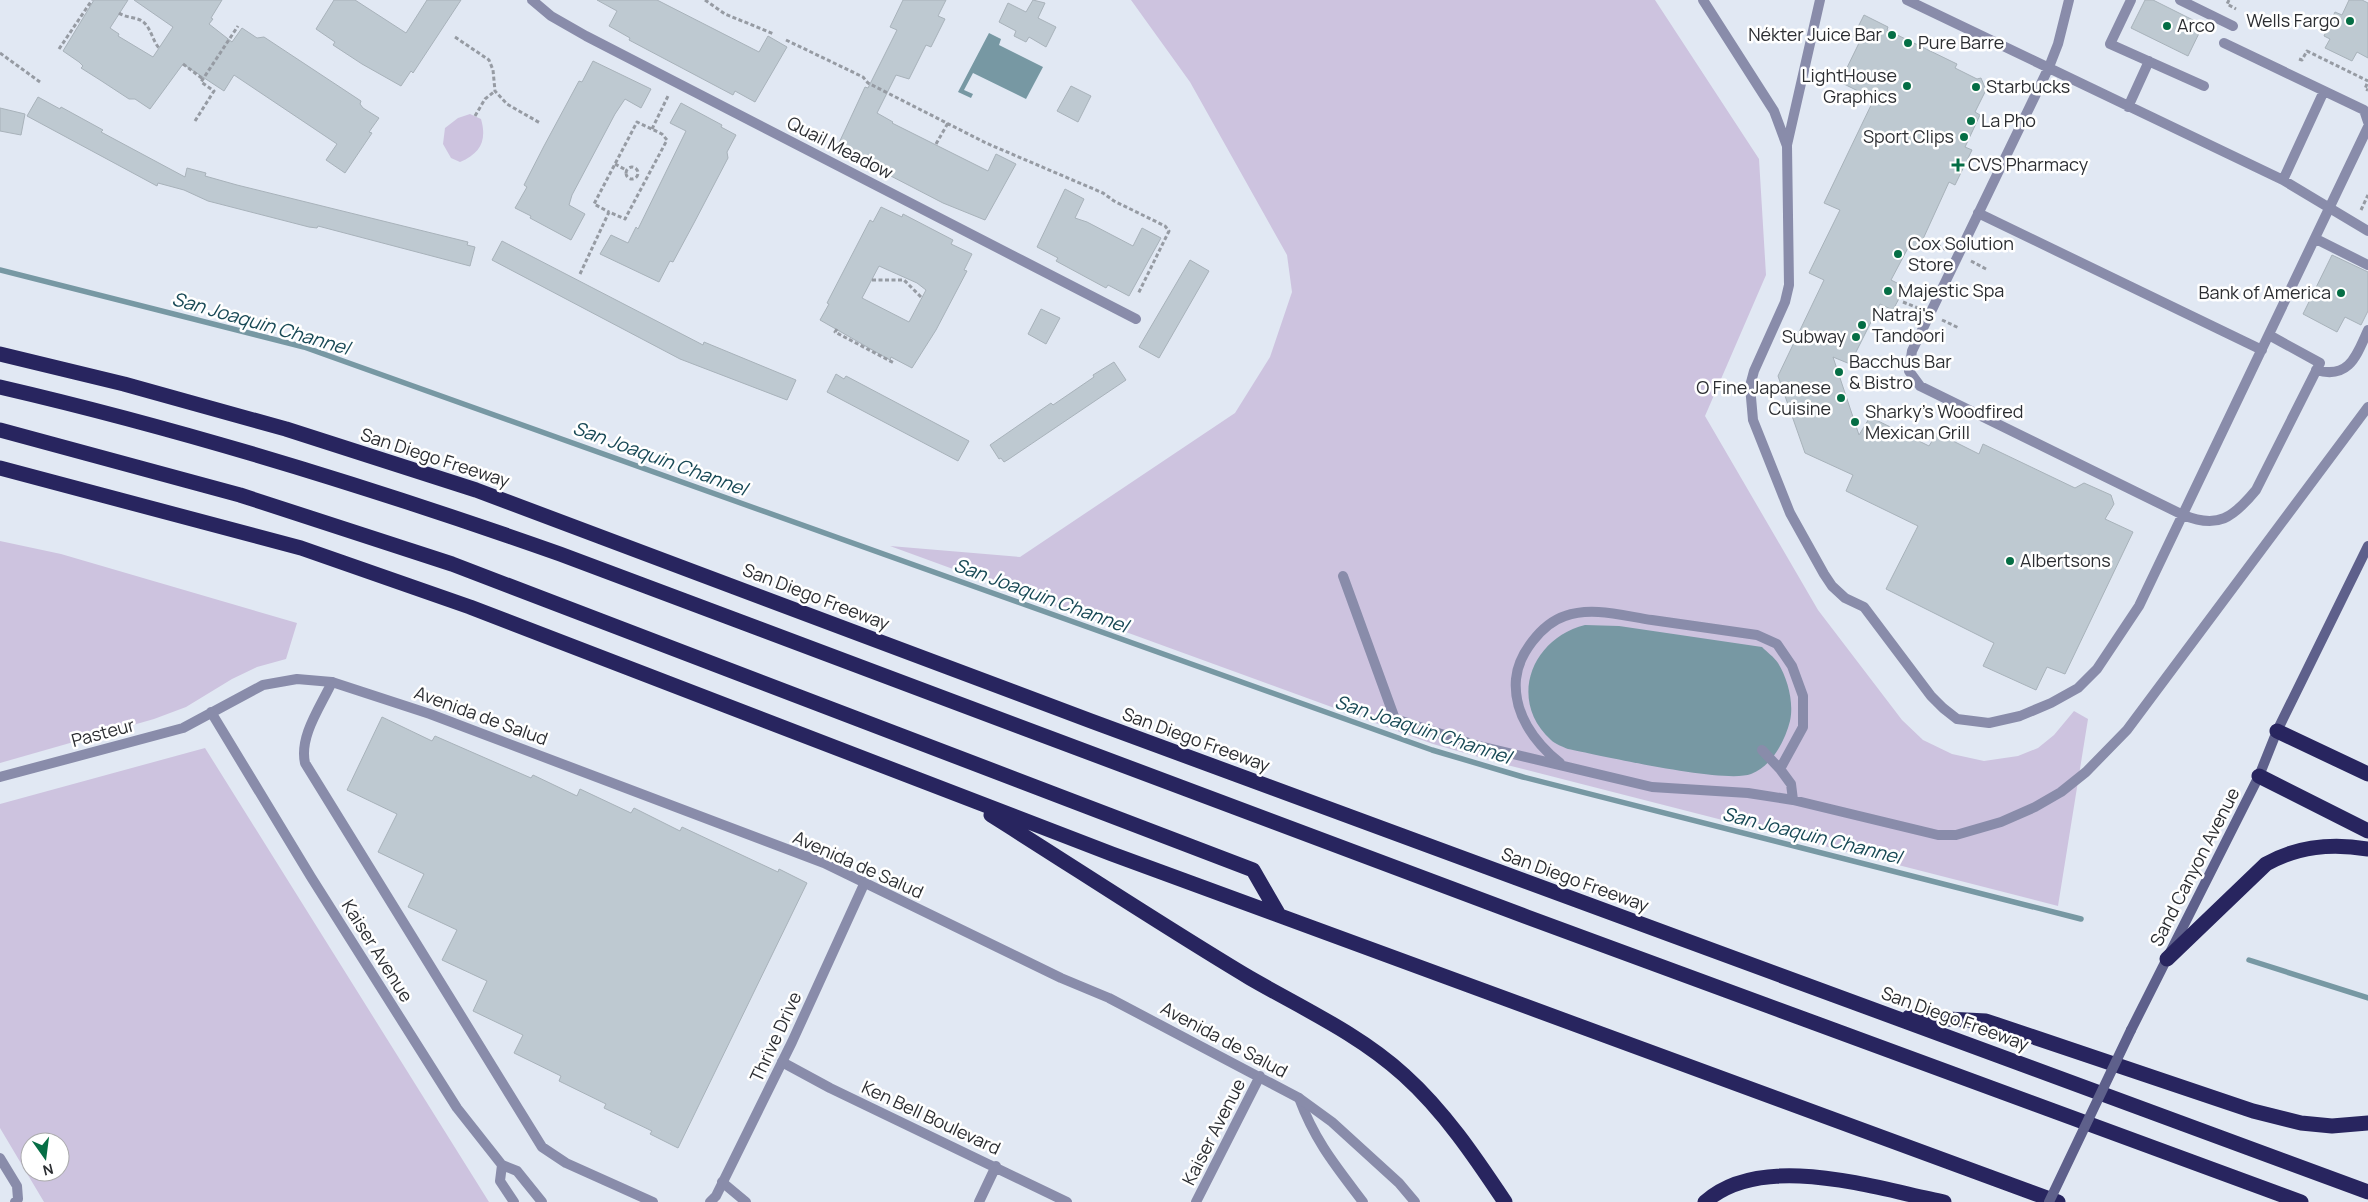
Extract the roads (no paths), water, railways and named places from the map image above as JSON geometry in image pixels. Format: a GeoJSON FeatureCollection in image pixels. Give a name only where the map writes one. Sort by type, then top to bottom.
{"type":"FeatureCollection","features":[{"type":"Feature","properties":{"kind":"highway","name":"San Diego Freeway"},"geometry":{"type":"LineString","coordinates":[[0,354],[124,384],[286,429],[476,490],[1100,724],[2368,1192]]}},
{"type":"Feature","properties":{"kind":"highway"},"geometry":{"type":"LineString","coordinates":[[0,387],[210,440],[418,504],[560,554],[1537,921],[2302,1202]]}},
{"type":"Feature","properties":{"kind":"highway"},"geometry":{"type":"LineString","coordinates":[[0,430],[240,495],[452,564],[1253,870],[1279,915]]}},
{"type":"Feature","properties":{"kind":"highway"},"geometry":{"type":"LineString","coordinates":[[0,468],[301,548],[470,607],[962,796],[1279,915],[2058,1202]]}},
{"type":"Feature","properties":{"kind":"highway"},"geometry":{"type":"LineString","coordinates":[[2278,731],[2368,774]]}},
{"type":"Feature","properties":{"kind":"highway"},"geometry":{"type":"LineString","coordinates":[[2259,776],[2368,831]]}},
{"type":"Feature","properties":{"kind":"highway"},"geometry":{"type":"LineString","coordinates":[[962,796],[1251,978],[1318,1015],[1366,1046],[1404,1075],[1436,1110],[1471,1151],[1504,1202]]}},
{"type":"Feature","properties":{"kind":"highway"},"geometry":{"type":"LineString","coordinates":[[2167,959],[2266,864],[2279,857],[2305,848],[2323,846],[2368,849]]}},
{"type":"Feature","properties":{"kind":"highway"},"geometry":{"type":"LineString","coordinates":[[1892,1017],[1986,1021],[2253,1111],[2301,1123],[2332,1126],[2368,1123]]}},
{"type":"Feature","properties":{"kind":"highway"},"geometry":{"type":"LineString","coordinates":[[1705,1202],[1733,1186],[1780,1174],[1815,1176],[1944,1202]]}},
{"type":"Feature","properties":{"kind":"main road","name":"Sand Canyon Avenue"},"geometry":{"type":"LineString","coordinates":[[2049,1202],[2131,1030],[2259,776],[2278,731],[2368,546]]}},
{"type":"Feature","properties":{"kind":"street"},"geometry":{"type":"LineString","coordinates":[[1703,0],[1774,112],[1787,146]]}},
{"type":"Feature","properties":{"kind":"street"},"geometry":{"type":"LineString","coordinates":[[1820,0],[1787,146],[1789,285],[1785,302],[1754,371],[1750,386],[1753,420],[1790,513],[1832,586],[1844,598],[1864,607],[1931,696],[1957,719],[1989,723],[2020,716],[2051,704],[2078,688],[2097,669],[2138,606],[2330,210],[2368,127]]}},
{"type":"Feature","properties":{"kind":"street"},"geometry":{"type":"LineString","coordinates":[[1907,0],[2283,180],[2309,194],[2330,210],[2368,231]]}},
{"type":"Feature","properties":{"kind":"street"},"geometry":{"type":"LineString","coordinates":[[2069,0],[2058,44],[2049,67],[1912,351],[1909,372],[1920,386],[2183,515],[2209,523],[2225,518],[2242,507],[2256,490],[2320,363],[2269,335]]}},
{"type":"Feature","properties":{"kind":"street"},"geometry":{"type":"LineString","coordinates":[[2131,0],[2110,44],[2204,86]]}},
{"type":"Feature","properties":{"kind":"street"},"geometry":{"type":"LineString","coordinates":[[2180,0],[2233,26]]}},
{"type":"Feature","properties":{"kind":"street","name":"Quail Meadow"},"geometry":{"type":"LineString","coordinates":[[535,1],[551,16],[586,36],[1136,319]]}},
{"type":"Feature","properties":{"kind":"street"},"geometry":{"type":"LineString","coordinates":[[2224,44],[2364,110],[2368,122]]}},
{"type":"Feature","properties":{"kind":"street"},"geometry":{"type":"LineString","coordinates":[[2128,107],[2149,61]]}},
{"type":"Feature","properties":{"kind":"street"},"geometry":{"type":"LineString","coordinates":[[2283,180],[2324,91]]}},
{"type":"Feature","properties":{"kind":"street"},"geometry":{"type":"LineString","coordinates":[[1978,213],[2262,350]]}},
{"type":"Feature","properties":{"kind":"street"},"geometry":{"type":"LineString","coordinates":[[2316,239],[2368,265]]}},
{"type":"Feature","properties":{"kind":"street"},"geometry":{"type":"LineString","coordinates":[[2316,370],[2326,373],[2339,371],[2351,364],[2368,330]]}},
{"type":"Feature","properties":{"kind":"street"},"geometry":{"type":"LineString","coordinates":[[1343,576],[1395,719],[1475,745],[1652,787],[1748,793],[1793,800],[1938,835],[1956,835],[2001,822],[2035,807],[2061,792],[2086,772],[2127,730],[2368,407]]}},
{"type":"Feature","properties":{"kind":"street"},"geometry":{"type":"LineString","coordinates":[[1563,765],[1545,751],[1518,708],[1515,690],[1517,668],[1528,647],[1547,627],[1564,616],[1592,612],[1757,635],[1777,644],[1792,666],[1803,696],[1803,727],[1780,769]]}},
{"type":"Feature","properties":{"kind":"street","name":"Avenida de Salud"},"geometry":{"type":"LineString","coordinates":[[212,712],[263,685],[297,679],[332,682],[430,714],[824,863],[1061,978],[1109,998],[1299,1098],[1332,1122],[1399,1182],[1415,1202]]}},
{"type":"Feature","properties":{"kind":"street"},"geometry":{"type":"LineString","coordinates":[[332,682],[307,734],[302,751],[305,763],[542,1147],[566,1163],[652,1202]]}},
{"type":"Feature","properties":{"kind":"street","name":"Pasteur"},"geometry":{"type":"LineString","coordinates":[[0,777],[183,728],[212,712]]}},
{"type":"Feature","properties":{"kind":"street","name":"Kaiser Avenue"},"geometry":{"type":"LineString","coordinates":[[212,712],[311,877],[457,1108],[502,1165]]}},
{"type":"Feature","properties":{"kind":"street"},"geometry":{"type":"LineString","coordinates":[[1762,750],[1791,784],[1793,800]]}},
{"type":"Feature","properties":{"kind":"street","name":"Thrive Drive"},"geometry":{"type":"LineString","coordinates":[[710,1202],[722,1182],[782,1062],[865,882]]}},
{"type":"Feature","properties":{"kind":"street","name":"Ken Bell Boulevard"},"geometry":{"type":"LineString","coordinates":[[782,1062],[830,1088],[996,1166],[1067,1202]]}},
{"type":"Feature","properties":{"kind":"street","name":"Kaiser Avenue"},"geometry":{"type":"LineString","coordinates":[[1196,1202],[1260,1076]]}},
{"type":"Feature","properties":{"kind":"street"},"geometry":{"type":"LineString","coordinates":[[1299,1098],[1310,1127],[1321,1146],[1363,1202]]}},
{"type":"Feature","properties":{"kind":"street"},"geometry":{"type":"LineString","coordinates":[[0,1158],[18,1186],[18,1199],[15,1202]]}},
{"type":"Feature","properties":{"kind":"street"},"geometry":{"type":"LineString","coordinates":[[514,1202],[500,1181],[502,1165],[516,1171],[542,1202]]}},
{"type":"Feature","properties":{"kind":"street"},"geometry":{"type":"LineString","coordinates":[[979,1202],[996,1166]]}},
{"type":"Feature","properties":{"kind":"street"},"geometry":{"type":"LineString","coordinates":[[722,1182],[746,1202]]}},
{"type":"Feature","properties":{"kind":"water"},"geometry":{"type":"Polygon","coordinates":[[[989,33],[1001,39],[999,45],[1043,67],[1026,99],[973,73],[964,90],[973,94],[971,98],[958,92],[989,33]]]}},
{"type":"Feature","properties":{"kind":"water"},"geometry":{"type":"Polygon","coordinates":[[[1585,625],[1619,626],[1762,647],[1775,659],[1782,669],[1791,699],[1790,721],[1785,737],[1776,752],[1758,770],[1751,774],[1737,776],[1663,768],[1568,749],[1555,743],[1538,724],[1530,707],[1528,689],[1532,672],[1539,657],[1551,643],[1567,632],[1585,625]]]}},
{"type":"Feature","properties":{"kind":"waterway","name":"San Joaquin Channel"},"geometry":{"type":"LineString","coordinates":[[0,270],[304,347],[1432,750],[1523,777],[2081,919]]}},
{"type":"Feature","properties":{"kind":"waterway","name":"San Joaquin Channel"},"geometry":{"type":"LineString","coordinates":[[2249,960],[2368,998]]}},
{"type":"Feature","properties":{"kind":"place","name":"Wells Fargo"},"geometry":{"type":"Point","coordinates":[2350,21]}},
{"type":"Feature","properties":{"kind":"place","name":"Arco"},"geometry":{"type":"Point","coordinates":[2167,26]}},
{"type":"Feature","properties":{"kind":"place","name":"Nékter Juice Bar"},"geometry":{"type":"Point","coordinates":[1892,35]}},
{"type":"Feature","properties":{"kind":"place","name":"Pure Barre"},"geometry":{"type":"Point","coordinates":[1908,43]}},
{"type":"Feature","properties":{"kind":"place","name":"LightHouse Graphics"},"geometry":{"type":"Point","coordinates":[1907,86]}},
{"type":"Feature","properties":{"kind":"place","name":"Starbucks"},"geometry":{"type":"Point","coordinates":[1976,87]}},
{"type":"Feature","properties":{"kind":"place","name":"La Pho"},"geometry":{"type":"Point","coordinates":[1971,121]}},
{"type":"Feature","properties":{"kind":"place","name":"Sport Clips"},"geometry":{"type":"Point","coordinates":[1964,137]}},
{"type":"Feature","properties":{"kind":"place","name":"CVS Pharmacy"},"geometry":{"type":"Point","coordinates":[1958,165]}},
{"type":"Feature","properties":{"kind":"place","name":"Cox Solution Store"},"geometry":{"type":"Point","coordinates":[1898,254]}},
{"type":"Feature","properties":{"kind":"place","name":"Majestic Spa"},"geometry":{"type":"Point","coordinates":[1888,291]}},
{"type":"Feature","properties":{"kind":"place","name":"Bank of America"},"geometry":{"type":"Point","coordinates":[2341,293]}},
{"type":"Feature","properties":{"kind":"place","name":"Natraj's Tandoori"},"geometry":{"type":"Point","coordinates":[1862,325]}},
{"type":"Feature","properties":{"kind":"place","name":"Subway"},"geometry":{"type":"Point","coordinates":[1856,337]}},
{"type":"Feature","properties":{"kind":"place","name":"Bacchus Bar & Bistro"},"geometry":{"type":"Point","coordinates":[1839,372]}},
{"type":"Feature","properties":{"kind":"place","name":"O Fine Japanese Cuisine"},"geometry":{"type":"Point","coordinates":[1841,398]}},
{"type":"Feature","properties":{"kind":"place","name":"Sharky's Woodfired Mexican Grill"},"geometry":{"type":"Point","coordinates":[1855,422]}},
{"type":"Feature","properties":{"kind":"place","name":"Albertsons"},"geometry":{"type":"Point","coordinates":[2010,561]}}]}
